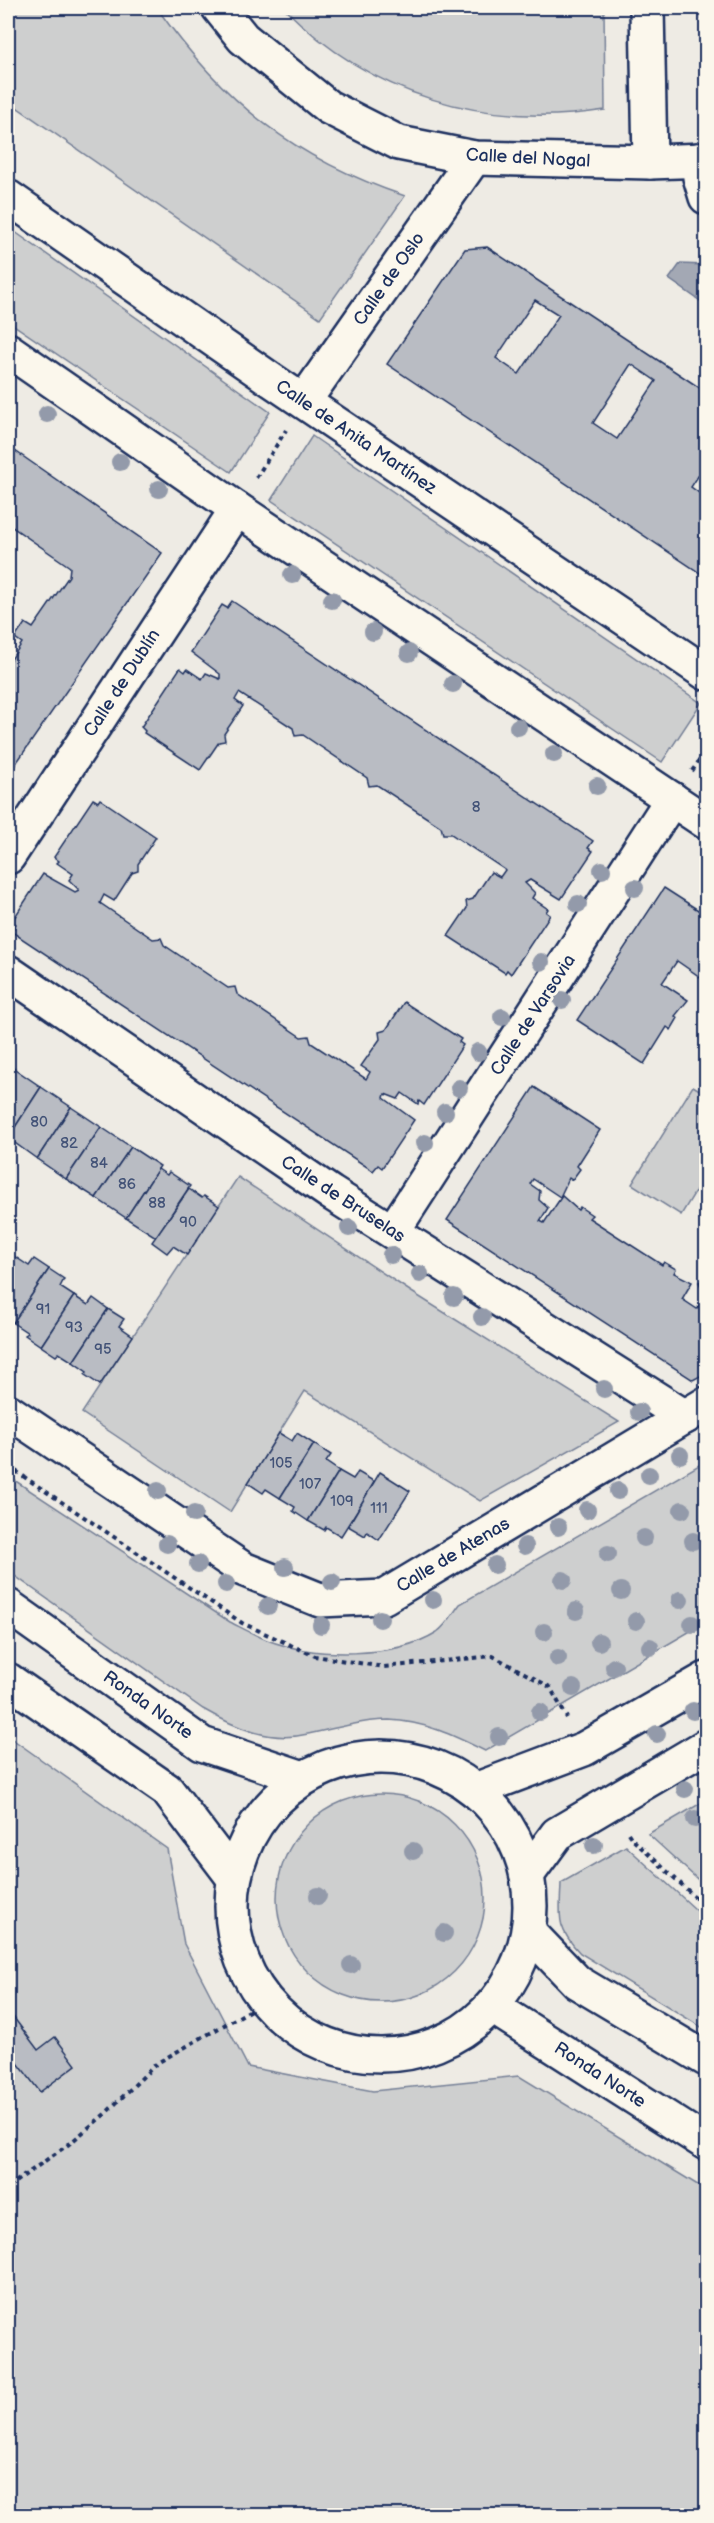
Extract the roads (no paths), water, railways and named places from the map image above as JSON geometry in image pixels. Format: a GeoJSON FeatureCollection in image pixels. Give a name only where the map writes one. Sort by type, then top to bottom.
{"type":"FeatureCollection","features":[{"type":"Feature","properties":{"kind":"main road","name":"Calle del Nogal"},"geometry":{"type":"LineString","coordinates":[[219,8],[243,38],[328,107],[399,143],[474,158],[650,162],[702,160]]}},
{"type":"Feature","properties":{"kind":"main road"},"geometry":{"type":"LineString","coordinates":[[647,8],[650,162]]}},
{"type":"Feature","properties":{"kind":"main road","name":"Calle de Oslo"},"geometry":{"type":"LineString","coordinates":[[304,401],[474,158]]}},
{"type":"Feature","properties":{"kind":"main road"},"geometry":{"type":"LineString","coordinates":[[702,160],[700,177],[706,197]]}},
{"type":"Feature","properties":{"kind":"main road","name":"Calle de Anita Martínez"},"geometry":{"type":"LineString","coordinates":[[8,197],[706,673]]}},
{"type":"Feature","properties":{"kind":"main road"},"geometry":{"type":"LineString","coordinates":[[8,350],[237,509],[706,822]]}},
{"type":"Feature","properties":{"kind":"main road","name":"Calle de Dublín"},"geometry":{"type":"LineString","coordinates":[[8,857],[237,509]]}},
{"type":"Feature","properties":{"kind":"main road","name":"Calle de Varsovia"},"geometry":{"type":"LineString","coordinates":[[393,1231],[672,799]]}},
{"type":"Feature","properties":{"kind":"main road","name":"Calle de Bruselas"},"geometry":{"type":"LineString","coordinates":[[8,972],[331,1193],[696,1411]]}},
{"type":"Feature","properties":{"kind":"main road","name":"Calle de Atenas"},"geometry":{"type":"LineString","coordinates":[[8,1411],[243,1569],[320,1600],[384,1597],[696,1411]]}},
{"type":"Feature","properties":{"kind":"main road","name":"Ronda Norte"},"geometry":{"type":"LineString","coordinates":[[8,1606],[202,1744],[303,1778]]}},
{"type":"Feature","properties":{"kind":"main road"},"geometry":{"type":"LineString","coordinates":[[475,1790],[584,1749],[706,1679]]}},
{"type":"Feature","properties":{"kind":"main road"},"geometry":{"type":"LineString","coordinates":[[8,1680],[167,1790],[233,1877]]}},
{"type":"Feature","properties":{"kind":"main road"},"geometry":{"type":"LineString","coordinates":[[527,1875],[557,1834],[706,1746]]}},
{"type":"Feature","properties":{"kind":"main road"},"geometry":{"type":"LineString","coordinates":[[391,1756],[436,1767],[475,1790],[509,1828],[527,1875],[531,1904],[529,1932],[516,1972],[493,2007],[453,2039],[404,2055],[352,2054],[304,2036],[265,2002],[239,1958],[230,1917],[233,1877],[246,1838],[264,1812],[270,1804],[303,1778],[345,1760],[391,1756]]}},
{"type":"Feature","properties":{"kind":"main road"},"geometry":{"type":"LineString","coordinates":[[529,1932],[577,1982],[706,2059]]}},
{"type":"Feature","properties":{"kind":"main road","name":"Ronda Norte"},"geometry":{"type":"LineString","coordinates":[[493,2007],[706,2144]]}}]}
